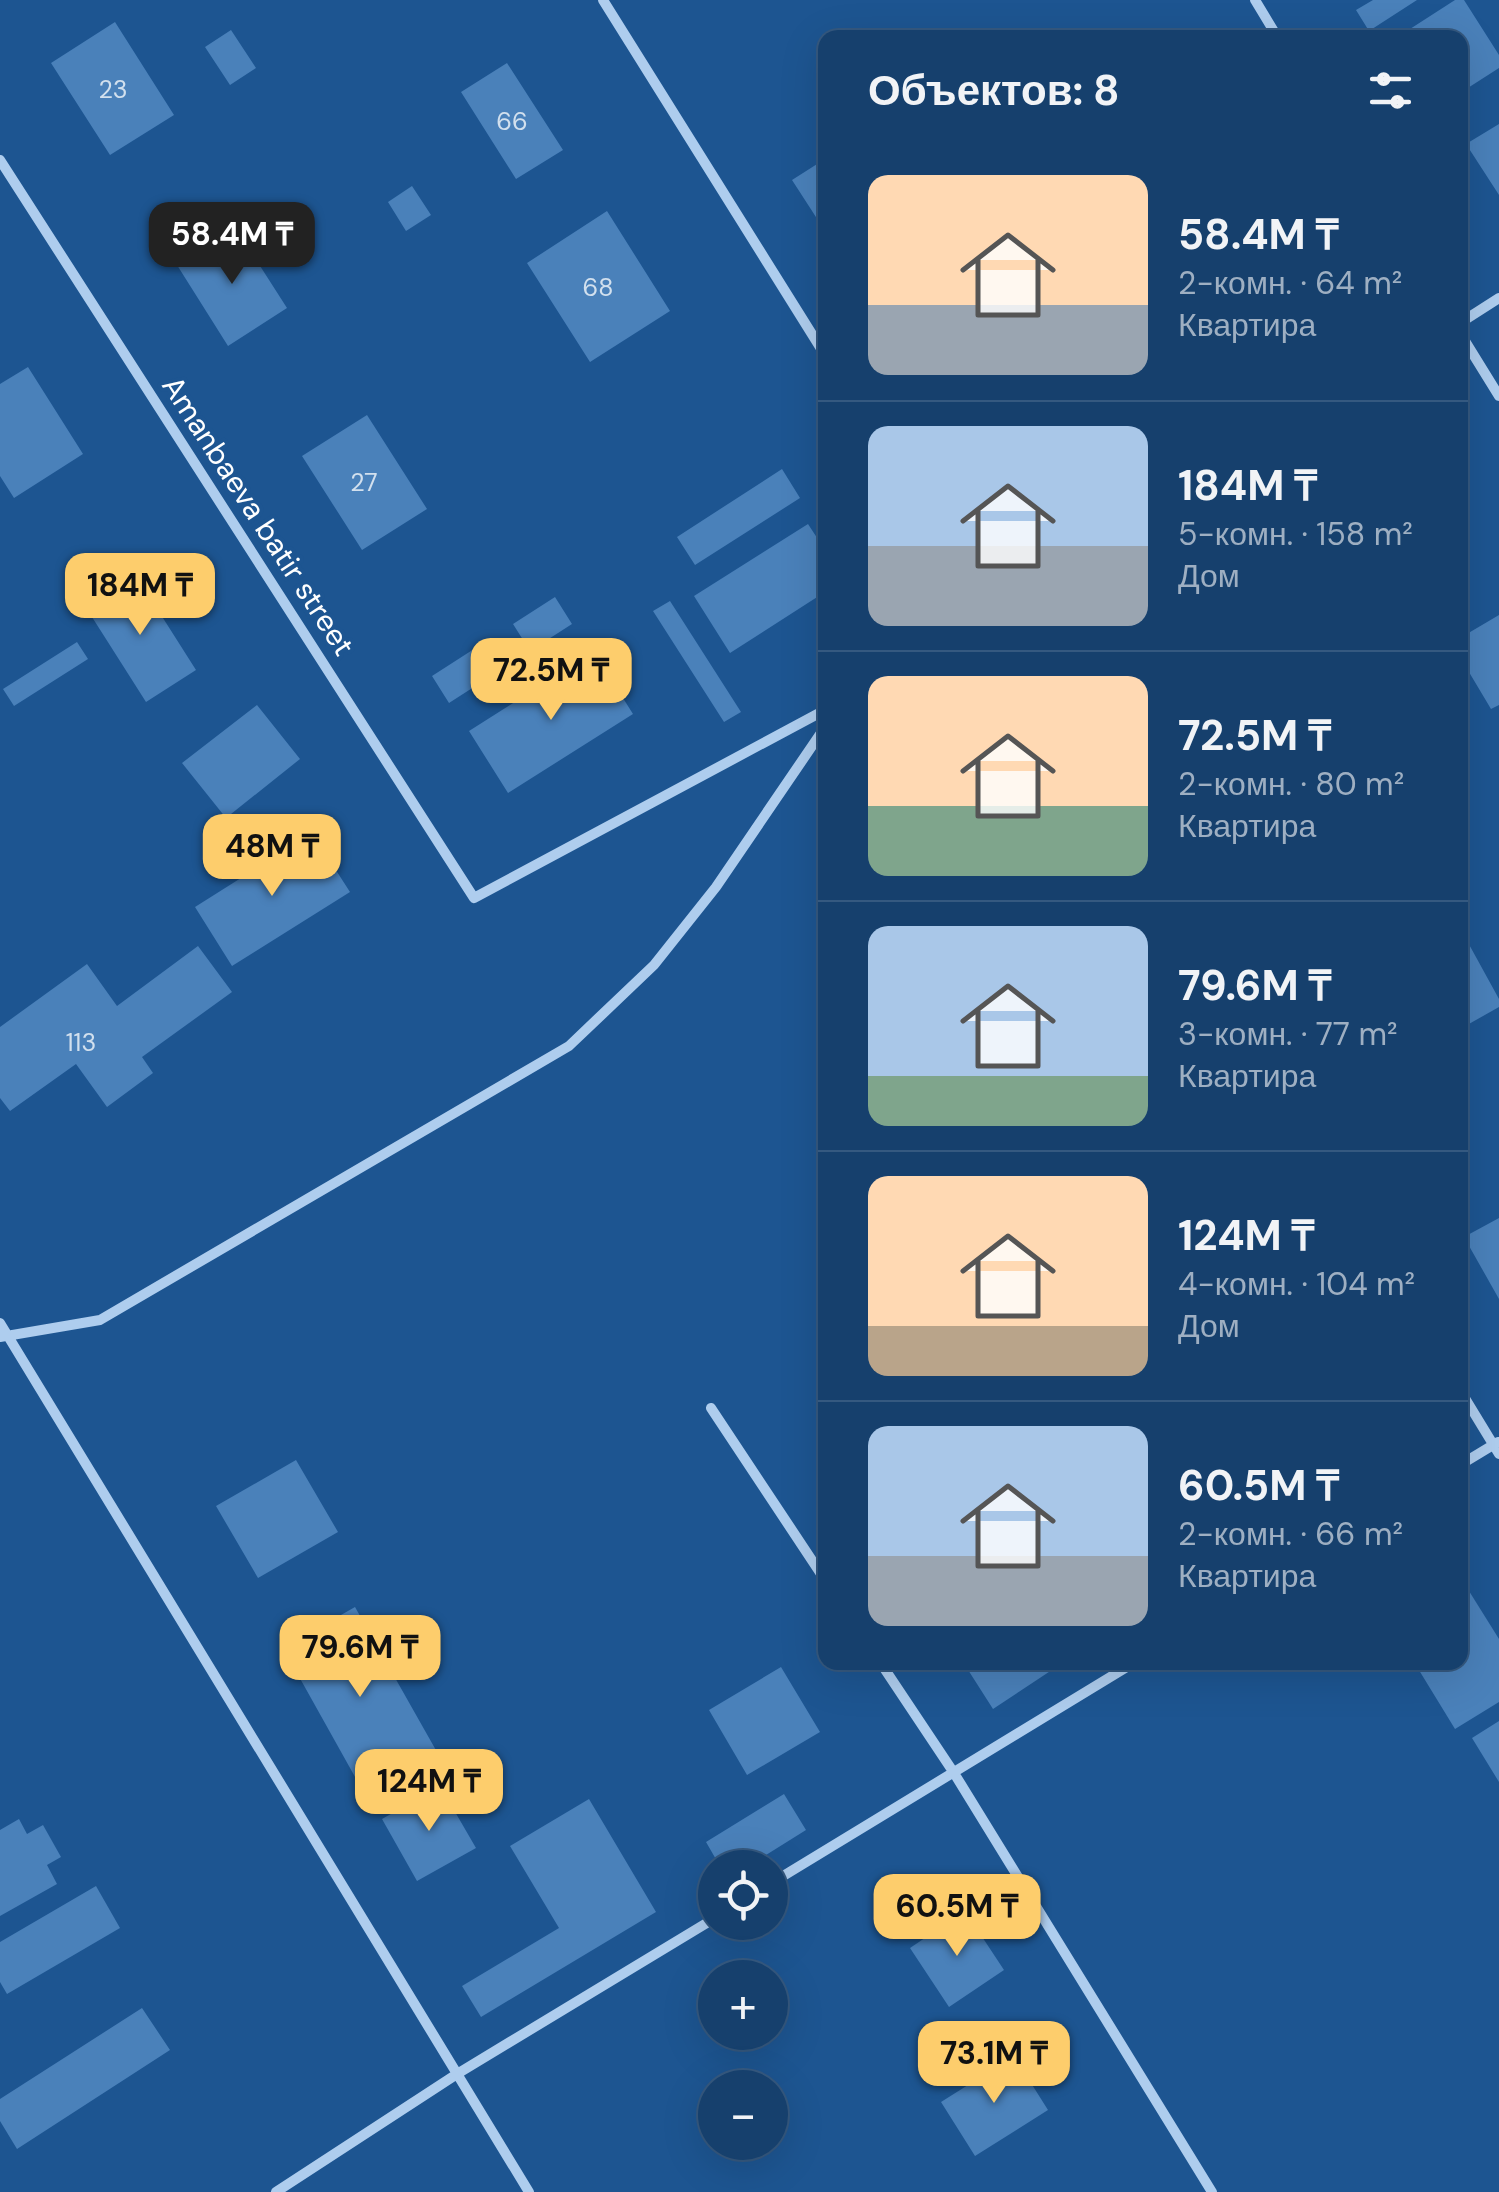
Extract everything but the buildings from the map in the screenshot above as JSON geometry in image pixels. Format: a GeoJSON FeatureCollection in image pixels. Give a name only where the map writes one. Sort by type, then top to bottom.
{"type":"FeatureCollection","features":[{"type":"Feature","properties":{"kind":"street"},"geometry":{"type":"LineString","coordinates":[[602,0],[818,344]]}},
{"type":"Feature","properties":{"kind":"street"},"geometry":{"type":"LineString","coordinates":[[1255,0],[1273,30]]}},
{"type":"Feature","properties":{"kind":"street","name":"Amanbaeva batir street"},"geometry":{"type":"LineString","coordinates":[[0,160],[474,898],[818,714]]}},
{"type":"Feature","properties":{"kind":"street"},"geometry":{"type":"LineString","coordinates":[[1468,317],[1499,298]]}},
{"type":"Feature","properties":{"kind":"street"},"geometry":{"type":"LineString","coordinates":[[1468,346],[1499,396]]}},
{"type":"Feature","properties":{"kind":"street"},"geometry":{"type":"LineString","coordinates":[[529,2192],[2,1332],[100,1320],[569,1046],[654,965],[716,887],[818,737]]}},
{"type":"Feature","properties":{"kind":"street"},"geometry":{"type":"LineString","coordinates":[[1468,1402],[1497,1447],[1468,1461]]}},
{"type":"Feature","properties":{"kind":"street"},"geometry":{"type":"LineString","coordinates":[[711,1408],[818,1569]]}},
{"type":"Feature","properties":{"kind":"street"},"geometry":{"type":"LineString","coordinates":[[885,1670],[954,1773],[1212,2192]]}},
{"type":"Feature","properties":{"kind":"street"},"geometry":{"type":"LineString","coordinates":[[788,1873],[1122,1670]]}},
{"type":"Feature","properties":{"kind":"street"},"geometry":{"type":"LineString","coordinates":[[276,2192],[457,2074],[698,1928]]}}]}
